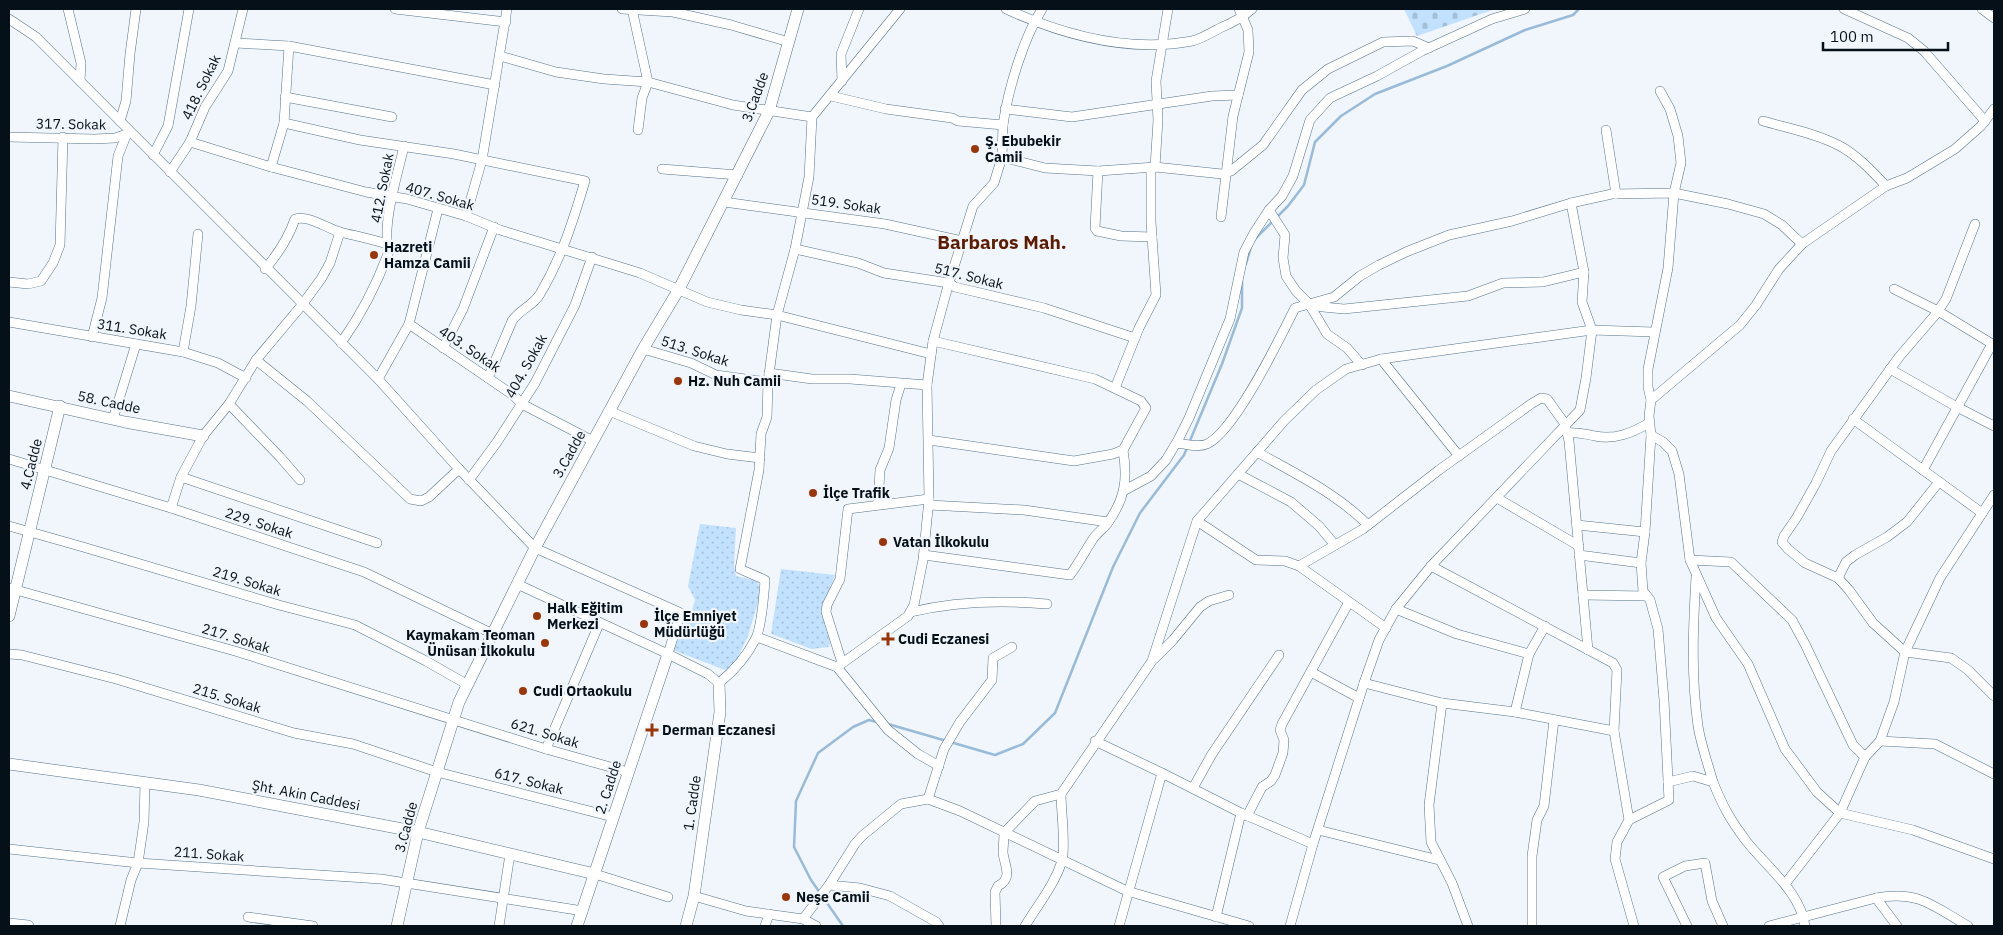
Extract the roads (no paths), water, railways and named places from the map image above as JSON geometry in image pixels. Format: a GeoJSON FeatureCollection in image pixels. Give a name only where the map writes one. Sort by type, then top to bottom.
{"type":"FeatureCollection","features":[{"type":"Feature","properties":{"kind":"street"},"geometry":{"type":"LineString","coordinates":[[68,9],[81,63],[80,81]]}},
{"type":"Feature","properties":{"kind":"street"},"geometry":{"type":"LineString","coordinates":[[120,122],[126,101],[136,9]]}},
{"type":"Feature","properties":{"kind":"street"},"geometry":{"type":"LineString","coordinates":[[153,155],[168,126],[189,9]]}},
{"type":"Feature","properties":{"kind":"street","name":"418. Sokak"},"geometry":{"type":"LineString","coordinates":[[170,172],[190,142],[206,107],[228,71],[243,9]]}},
{"type":"Feature","properties":{"kind":"street"},"geometry":{"type":"LineString","coordinates":[[395,9],[506,22]]}},
{"type":"Feature","properties":{"kind":"street"},"geometry":{"type":"LineString","coordinates":[[466,216],[482,160],[507,9]]}},
{"type":"Feature","properties":{"kind":"street"},"geometry":{"type":"LineString","coordinates":[[622,9],[673,12],[731,25],[789,42]]}},
{"type":"Feature","properties":{"kind":"street"},"geometry":{"type":"LineString","coordinates":[[632,9],[648,82],[642,98],[638,130]]}},
{"type":"Feature","properties":{"kind":"street","name":"3.Cadde"},"geometry":{"type":"LineString","coordinates":[[397,926],[418,832],[454,719],[468,684],[534,548],[643,349],[679,289],[738,175],[769,111],[798,9]]}},
{"type":"Feature","properties":{"kind":"street"},"geometry":{"type":"LineString","coordinates":[[842,81],[841,54],[860,9]]}},
{"type":"Feature","properties":{"kind":"street"},"geometry":{"type":"LineString","coordinates":[[517,584],[708,674],[719,683],[736,670],[757,637],[765,580],[740,569],[760,458],[761,434],[768,416],[769,377],[777,315],[795,249],[809,177],[812,117],[832,96],[900,9]]}},
{"type":"Feature","properties":{"kind":"street"},"geometry":{"type":"LineString","coordinates":[[1006,9],[1072,34],[1121,44],[1160,45],[1194,41],[1240,13],[1252,9]]}},
{"type":"Feature","properties":{"kind":"street"},"geometry":{"type":"LineString","coordinates":[[840,665],[911,612],[924,555],[929,502],[927,385],[931,354],[949,283],[973,206],[994,183],[1002,157],[1003,125],[1007,97],[1035,21],[1042,9]]}},
{"type":"Feature","properties":{"kind":"street"},"geometry":{"type":"LineString","coordinates":[[1115,388],[1135,338],[1156,295],[1152,237],[1153,168],[1158,120],[1156,81],[1160,45],[1168,9]]}},
{"type":"Feature","properties":{"kind":"street"},"geometry":{"type":"LineString","coordinates":[[1125,490],[1151,476],[1166,460],[1189,418],[1230,319],[1244,252],[1282,196],[1293,176],[1310,120],[1330,98],[1377,76],[1429,48],[1492,19],[1525,9]]}},
{"type":"Feature","properties":{"kind":"street"},"geometry":{"type":"LineString","coordinates":[[1844,9],[1908,38],[1924,51],[1985,121]]}},
{"type":"Feature","properties":{"kind":"street"},"geometry":{"type":"LineString","coordinates":[[1982,9],[1994,18]]}},
{"type":"Feature","properties":{"kind":"street"},"geometry":{"type":"LineString","coordinates":[[1220,217],[1233,116],[1249,52],[1250,39],[1248,30],[1240,13]]}},
{"type":"Feature","properties":{"kind":"street"},"geometry":{"type":"LineString","coordinates":[[9,32],[11,20],[36,37],[120,122],[128,134],[153,155],[265,269],[378,379],[459,470],[534,548],[679,612],[680,615],[667,655]]}},
{"type":"Feature","properties":{"kind":"street"},"geometry":{"type":"LineString","coordinates":[[1002,157],[1045,168],[1098,171],[1153,168],[1222,174],[1231,171],[1263,145],[1302,90],[1328,69],[1383,42],[1413,41],[1429,48]]}},
{"type":"Feature","properties":{"kind":"street"},"geometry":{"type":"LineString","coordinates":[[236,43],[289,46],[495,85]]}},
{"type":"Feature","properties":{"kind":"street"},"geometry":{"type":"LineString","coordinates":[[271,167],[284,123],[289,46]]}},
{"type":"Feature","properties":{"kind":"street"},"geometry":{"type":"LineString","coordinates":[[500,56],[556,72],[604,79],[648,82],[733,105],[812,117]]}},
{"type":"Feature","properties":{"kind":"street"},"geometry":{"type":"LineString","coordinates":[[1634,926],[1615,859],[1617,842],[1629,820],[1669,800],[1658,628],[1650,600],[1643,591],[1641,563],[1645,532],[1648,447],[1651,435],[1649,424],[1651,400],[1648,387],[1648,369],[1668,268],[1674,192],[1681,163],[1678,136],[1670,108],[1660,91]]}},
{"type":"Feature","properties":{"kind":"street"},"geometry":{"type":"LineString","coordinates":[[1005,109],[1072,117],[1212,96],[1238,95]]}},
{"type":"Feature","properties":{"kind":"street"},"geometry":{"type":"LineString","coordinates":[[285,96],[392,117]]}},
{"type":"Feature","properties":{"kind":"street"},"geometry":{"type":"LineString","coordinates":[[832,96],[886,110],[952,118],[958,121],[1003,125]]}},
{"type":"Feature","properties":{"kind":"street"},"geometry":{"type":"LineString","coordinates":[[1651,400],[1740,325],[1756,305],[1779,269],[1802,244],[1886,186],[1907,178],[1956,149],[1985,121],[1994,109]]}},
{"type":"Feature","properties":{"kind":"street"},"geometry":{"type":"LineString","coordinates":[[1763,121],[1840,145],[1868,167],[1886,186]]}},
{"type":"Feature","properties":{"kind":"street"},"geometry":{"type":"LineString","coordinates":[[284,123],[360,140],[482,160],[585,181],[564,248],[539,296],[517,314],[512,321],[488,378]]}},
{"type":"Feature","properties":{"kind":"street"},"geometry":{"type":"LineString","coordinates":[[1606,130],[1616,194]]}},
{"type":"Feature","properties":{"kind":"street"},"geometry":{"type":"LineString","coordinates":[[92,336],[103,290],[118,156],[128,134]]}},
{"type":"Feature","properties":{"kind":"street","name":"317. Sokak"},"geometry":{"type":"LineString","coordinates":[[9,137],[95,139],[128,134]]}},
{"type":"Feature","properties":{"kind":"street"},"geometry":{"type":"LineString","coordinates":[[9,282],[28,284],[42,280],[53,263],[60,245],[63,137]]}},
{"type":"Feature","properties":{"kind":"street","name":"407. Sokak"},"geometry":{"type":"LineString","coordinates":[[190,142],[271,167],[366,192],[408,199],[466,216],[494,228],[564,248],[640,273],[707,302],[741,310],[777,315],[931,354]]}},
{"type":"Feature","properties":{"kind":"street","name":"412. Sokak"},"geometry":{"type":"LineString","coordinates":[[341,343],[357,319],[389,252],[387,244],[393,196],[404,146]]}},
{"type":"Feature","properties":{"kind":"street"},"geometry":{"type":"LineString","coordinates":[[662,169],[738,175]]}},
{"type":"Feature","properties":{"kind":"street"},"geometry":{"type":"LineString","coordinates":[[1098,171],[1095,228],[1097,231],[1121,236],[1152,237]]}},
{"type":"Feature","properties":{"kind":"street"},"geometry":{"type":"LineString","coordinates":[[1176,442],[1194,445],[1207,444],[1220,433],[1239,411],[1295,308],[1334,297],[1360,276],[1379,265],[1449,235],[1512,221],[1571,203],[1616,194],[1674,192],[1764,214],[1782,224],[1802,244]]}},
{"type":"Feature","properties":{"kind":"street","name":"519. Sokak"},"geometry":{"type":"LineString","coordinates":[[724,202],[885,224],[962,241]]}},
{"type":"Feature","properties":{"kind":"street"},"geometry":{"type":"LineString","coordinates":[[1290,926],[1313,844],[1364,683],[1379,640],[1396,609],[1430,566],[1580,410],[1592,330],[1582,302],[1584,272],[1571,203]]}},
{"type":"Feature","properties":{"kind":"street"},"geometry":{"type":"LineString","coordinates":[[378,379],[409,324],[438,209]]}},
{"type":"Feature","properties":{"kind":"street"},"geometry":{"type":"LineString","coordinates":[[1270,213],[1281,226],[1285,235],[1283,258],[1286,276],[1296,291],[1309,304],[1327,334],[1347,348],[1362,365]]}},
{"type":"Feature","properties":{"kind":"street"},"geometry":{"type":"LineString","coordinates":[[265,269],[282,250],[294,219],[309,220],[340,232],[363,236],[387,244]]}},
{"type":"Feature","properties":{"kind":"street"},"geometry":{"type":"LineString","coordinates":[[1975,224],[1946,298],[1938,311],[1890,369],[1831,451],[1816,483],[1782,542],[1805,563],[1838,578],[1873,623],[1905,652],[1950,658],[1968,670],[1994,696]]}},
{"type":"Feature","properties":{"kind":"street"},"geometry":{"type":"LineString","coordinates":[[443,348],[463,309],[494,228]]}},
{"type":"Feature","properties":{"kind":"street"},"geometry":{"type":"LineString","coordinates":[[170,508],[181,477],[203,436],[229,404],[256,360],[321,279],[330,263],[340,232]]}},
{"type":"Feature","properties":{"kind":"street"},"geometry":{"type":"LineString","coordinates":[[183,352],[191,306],[198,234]]}},
{"type":"Feature","properties":{"kind":"street","name":"517. Sokak"},"geometry":{"type":"LineString","coordinates":[[795,249],[858,263],[884,273],[949,283],[955,287],[1044,308],[1135,338]]}},
{"type":"Feature","properties":{"kind":"street","name":"404. Sokak"},"geometry":{"type":"LineString","coordinates":[[469,480],[497,442],[534,383],[575,304],[592,257]]}},
{"type":"Feature","properties":{"kind":"street"},"geometry":{"type":"LineString","coordinates":[[1309,304],[1344,309],[1416,303],[1468,296],[1503,283],[1543,282],[1584,272]]}},
{"type":"Feature","properties":{"kind":"street"},"geometry":{"type":"LineString","coordinates":[[1894,289],[1938,311],[1993,344],[1956,407],[1923,470]]}},
{"type":"Feature","properties":{"kind":"street","name":"311. Sokak"},"geometry":{"type":"LineString","coordinates":[[9,322],[183,352],[218,363],[246,378]]}},
{"type":"Feature","properties":{"kind":"street","name":"403. Sokak"},"geometry":{"type":"LineString","coordinates":[[409,324],[513,395],[522,404],[593,441]]}},
{"type":"Feature","properties":{"kind":"street"},"geometry":{"type":"LineString","coordinates":[[1152,661],[1197,521],[1284,421],[1316,390],[1346,369],[1381,359],[1592,330],[1654,332]]}},
{"type":"Feature","properties":{"kind":"street"},"geometry":{"type":"LineString","coordinates":[[929,440],[1074,461],[1113,454],[1122,450],[1146,408],[1142,401],[1095,379],[934,341]]}},
{"type":"Feature","properties":{"kind":"street"},"geometry":{"type":"LineString","coordinates":[[113,419],[136,344]]}},
{"type":"Feature","properties":{"kind":"street","name":"513. Sokak"},"geometry":{"type":"LineString","coordinates":[[643,349],[691,363],[716,375],[850,379],[927,385]]}},
{"type":"Feature","properties":{"kind":"street"},"geometry":{"type":"LineString","coordinates":[[1381,359],[1459,456]]}},
{"type":"Feature","properties":{"kind":"street"},"geometry":{"type":"LineString","coordinates":[[256,360],[307,402],[410,499],[421,501],[429,497],[459,470]]}},
{"type":"Feature","properties":{"kind":"street"},"geometry":{"type":"LineString","coordinates":[[1890,369],[1956,407],[1994,426]]}},
{"type":"Feature","properties":{"kind":"street"},"geometry":{"type":"LineString","coordinates":[[878,504],[880,470],[889,448],[896,400],[901,384]]}},
{"type":"Feature","properties":{"kind":"street","name":"58. Cadde"},"geometry":{"type":"LineString","coordinates":[[9,396],[113,419],[203,436]]}},
{"type":"Feature","properties":{"kind":"street"},"geometry":{"type":"LineString","coordinates":[[1299,566],[1368,525],[1459,456],[1542,398],[1548,399],[1565,424],[1567,433],[1588,650]]}},
{"type":"Feature","properties":{"kind":"street"},"geometry":{"type":"LineString","coordinates":[[229,404],[300,480]]}},
{"type":"Feature","properties":{"kind":"street","name":"4.Cadde"},"geometry":{"type":"LineString","coordinates":[[9,616],[12,589],[46,469],[60,406]]}},
{"type":"Feature","properties":{"kind":"street"},"geometry":{"type":"LineString","coordinates":[[610,411],[694,446],[727,454],[760,458]]}},
{"type":"Feature","properties":{"kind":"street"},"geometry":{"type":"LineString","coordinates":[[1853,419],[1982,513]]}},
{"type":"Feature","properties":{"kind":"street"},"geometry":{"type":"LineString","coordinates":[[1567,433],[1579,432],[1594,436],[1623,436],[1649,424]]}},
{"type":"Feature","properties":{"kind":"street"},"geometry":{"type":"LineString","coordinates":[[1651,435],[1663,442],[1672,451],[1678,474],[1690,560],[1716,618],[1748,664],[1785,749],[1817,792],[1840,813],[1913,830],[1994,859]]}},
{"type":"Feature","properties":{"kind":"street"},"geometry":{"type":"LineString","coordinates":[[924,555],[1070,575],[1083,558],[1094,538],[1108,522],[1125,490],[1125,466],[1122,450]]}},
{"type":"Feature","properties":{"kind":"street"},"geometry":{"type":"LineString","coordinates":[[1257,452],[1352,508],[1368,525]]}},
{"type":"Feature","properties":{"kind":"street","name":"229. Sokak"},"geometry":{"type":"LineString","coordinates":[[9,459],[170,508],[364,572],[492,634]]}},
{"type":"Feature","properties":{"kind":"street"},"geometry":{"type":"LineString","coordinates":[[1238,474],[1291,502],[1319,526],[1336,545]]}},
{"type":"Feature","properties":{"kind":"street"},"geometry":{"type":"LineString","coordinates":[[181,477],[377,543]]}},
{"type":"Feature","properties":{"kind":"street"},"geometry":{"type":"LineString","coordinates":[[1838,578],[1846,562],[1855,554],[1887,537],[1906,522],[1939,482]]}},
{"type":"Feature","properties":{"kind":"street"},"geometry":{"type":"LineString","coordinates":[[1785,884],[1840,813],[1865,757],[1880,741],[1894,702],[1905,652],[1940,578],[1994,495]]}},
{"type":"Feature","properties":{"kind":"street"},"geometry":{"type":"LineString","coordinates":[[1497,498],[1579,550],[1641,563]]}},
{"type":"Feature","properties":{"kind":"street"},"geometry":{"type":"LineString","coordinates":[[939,766],[918,754],[888,730],[840,665],[826,612],[827,605],[840,579],[844,558],[848,509],[878,504],[929,502],[1024,510],[1108,522]]}},
{"type":"Feature","properties":{"kind":"street"},"geometry":{"type":"LineString","coordinates":[[1197,521],[1256,560],[1285,561],[1299,566],[1386,628]]}},
{"type":"Feature","properties":{"kind":"street","name":"219. Sokak"},"geometry":{"type":"LineString","coordinates":[[9,526],[278,605],[355,625],[418,656],[468,684]]}},
{"type":"Feature","properties":{"kind":"street"},"geometry":{"type":"LineString","coordinates":[[1577,526],[1645,532]]}},
{"type":"Feature","properties":{"kind":"street"},"geometry":{"type":"LineString","coordinates":[[1690,560],[1731,562],[1792,620],[1853,745],[1865,757]]}},
{"type":"Feature","properties":{"kind":"street"},"geometry":{"type":"LineString","coordinates":[[1430,566],[1613,663],[1617,670],[1614,732],[1629,820]]}},
{"type":"Feature","properties":{"kind":"street"},"geometry":{"type":"LineString","coordinates":[[1696,574],[1693,681],[1698,729],[1713,782],[1724,810],[1748,843],[1785,884],[1804,916],[1805,926]]}},
{"type":"Feature","properties":{"kind":"street","name":"217. Sokak"},"geometry":{"type":"LineString","coordinates":[[12,589],[226,649],[454,719]]}},
{"type":"Feature","properties":{"kind":"street"},"geometry":{"type":"LineString","coordinates":[[1025,926],[1047,895],[1062,859],[1061,794],[1095,741],[1152,661],[1173,640],[1200,607],[1229,595]]}},
{"type":"Feature","properties":{"kind":"street"},"geometry":{"type":"LineString","coordinates":[[1583,595],[1647,596]]}},
{"type":"Feature","properties":{"kind":"street"},"geometry":{"type":"LineString","coordinates":[[911,612],[934,606],[999,601],[1047,604]]}},
{"type":"Feature","properties":{"kind":"street"},"geometry":{"type":"LineString","coordinates":[[1216,917],[1244,814],[1262,787],[1270,782],[1275,775],[1284,740],[1280,730],[1282,724],[1349,602]]}},
{"type":"Feature","properties":{"kind":"street"},"geometry":{"type":"LineString","coordinates":[[1396,609],[1457,634],[1529,654]]}},
{"type":"Feature","properties":{"kind":"street"},"geometry":{"type":"LineString","coordinates":[[546,749],[599,624]]}},
{"type":"Feature","properties":{"kind":"street"},"geometry":{"type":"LineString","coordinates":[[1515,712],[1529,654],[1545,626]]}},
{"type":"Feature","properties":{"kind":"street"},"geometry":{"type":"LineString","coordinates":[[757,637],[840,665]]}},
{"type":"Feature","properties":{"kind":"street"},"geometry":{"type":"LineString","coordinates":[[928,799],[944,749],[992,680],[993,658],[1012,647]]}},
{"type":"Feature","properties":{"kind":"street","name":"215. Sokak"},"geometry":{"type":"LineString","coordinates":[[9,654],[22,655],[116,678],[294,733],[353,744],[437,772]]}},
{"type":"Feature","properties":{"kind":"street","name":"2. Cadde"},"geometry":{"type":"LineString","coordinates":[[578,926],[667,655]]}},
{"type":"Feature","properties":{"kind":"street"},"geometry":{"type":"LineString","coordinates":[[1193,788],[1212,754],[1279,655]]}},
{"type":"Feature","properties":{"kind":"street"},"geometry":{"type":"LineString","coordinates":[[1311,672],[1360,698]]}},
{"type":"Feature","properties":{"kind":"street","name":"1. Cadde"},"geometry":{"type":"LineString","coordinates":[[686,926],[694,896],[720,712],[719,683]]}},
{"type":"Feature","properties":{"kind":"street"},"geometry":{"type":"LineString","coordinates":[[1364,683],[1442,703],[1515,712],[1614,732]]}},
{"type":"Feature","properties":{"kind":"street"},"geometry":{"type":"LineString","coordinates":[[1442,703],[1429,805],[1431,842],[1452,883],[1468,926]]}},
{"type":"Feature","properties":{"kind":"street","name":"621. Sokak"},"geometry":{"type":"LineString","coordinates":[[454,719],[546,749],[628,772]]}},
{"type":"Feature","properties":{"kind":"street"},"geometry":{"type":"LineString","coordinates":[[1532,926],[1532,856],[1536,820],[1544,806],[1554,720]]}},
{"type":"Feature","properties":{"kind":"street"},"geometry":{"type":"LineString","coordinates":[[1095,741],[1244,814],[1313,844]]}},
{"type":"Feature","properties":{"kind":"street"},"geometry":{"type":"LineString","coordinates":[[1880,741],[1934,744],[1994,774]]}},
{"type":"Feature","properties":{"kind":"street","name":"Şht. Akin Caddesi"},"geometry":{"type":"LineString","coordinates":[[9,764],[199,790],[418,832],[594,874]]}},
{"type":"Feature","properties":{"kind":"street","name":"617. Sokak"},"geometry":{"type":"LineString","coordinates":[[437,772],[613,817]]}},
{"type":"Feature","properties":{"kind":"street"},"geometry":{"type":"LineString","coordinates":[[1119,926],[1162,773]]}},
{"type":"Feature","properties":{"kind":"street"},"geometry":{"type":"LineString","coordinates":[[1668,782],[1693,776],[1713,782]]}},
{"type":"Feature","properties":{"kind":"street"},"geometry":{"type":"LineString","coordinates":[[120,926],[131,880],[138,863],[144,822],[145,782]]}},
{"type":"Feature","properties":{"kind":"street"},"geometry":{"type":"LineString","coordinates":[[996,926],[996,892],[998,886],[1004,882],[1007,868],[1003,853],[1004,833],[1028,806],[1036,801],[1061,794]]}},
{"type":"Feature","properties":{"kind":"street"},"geometry":{"type":"LineString","coordinates":[[802,919],[829,885],[862,836],[901,804],[928,799],[960,811],[1128,891],[1249,926]]}},
{"type":"Feature","properties":{"kind":"street"},"geometry":{"type":"LineString","coordinates":[[1318,830],[1440,860]]}},
{"type":"Feature","properties":{"kind":"street","name":"211. Sokak"},"geometry":{"type":"LineString","coordinates":[[9,849],[138,863],[381,879],[583,911]]}},
{"type":"Feature","properties":{"kind":"street"},"geometry":{"type":"LineString","coordinates":[[500,926],[502,899],[510,854]]}},
{"type":"Feature","properties":{"kind":"street"},"geometry":{"type":"LineString","coordinates":[[1687,926],[1663,877],[1684,866],[1705,863],[1712,901],[1723,926]]}},
{"type":"Feature","properties":{"kind":"street"},"geometry":{"type":"LineString","coordinates":[[594,874],[668,897]]}},
{"type":"Feature","properties":{"kind":"street"},"geometry":{"type":"LineString","coordinates":[[829,885],[860,888],[890,896],[936,922],[939,926]]}},
{"type":"Feature","properties":{"kind":"street"},"geometry":{"type":"LineString","coordinates":[[1769,926],[1889,895],[1910,895],[1923,900],[1968,926]]}},
{"type":"Feature","properties":{"kind":"street"},"geometry":{"type":"LineString","coordinates":[[694,896],[746,911],[802,919],[816,926]]}},
{"type":"Feature","properties":{"kind":"street"},"geometry":{"type":"LineString","coordinates":[[1876,898],[1897,926]]}},
{"type":"Feature","properties":{"kind":"street"},"geometry":{"type":"LineString","coordinates":[[765,926],[770,914]]}},
{"type":"Feature","properties":{"kind":"street"},"geometry":{"type":"LineString","coordinates":[[248,917],[313,926]]}},
{"type":"Feature","properties":{"kind":"street"},"geometry":{"type":"LineString","coordinates":[[9,924],[28,926]]}},
{"type":"Feature","properties":{"kind":"waterway"},"geometry":{"type":"LineString","coordinates":[[1277,217],[1304,185],[1315,142],[1341,116],[1375,94],[1447,66],[1525,30],[1573,15],[1579,9]]}},
{"type":"Feature","properties":{"kind":"waterway"},"geometry":{"type":"LineString","coordinates":[[1254,240],[1273,221]]}},
{"type":"Feature","properties":{"kind":"waterway"},"geometry":{"type":"LineString","coordinates":[[1246,264],[1251,247]]}},
{"type":"Feature","properties":{"kind":"waterway"},"geometry":{"type":"LineString","coordinates":[[1189,443],[1222,364],[1242,308],[1242,281]]}},
{"type":"Feature","properties":{"kind":"waterway"},"geometry":{"type":"LineString","coordinates":[[888,724],[995,755],[1023,744],[1055,713],[1113,567],[1140,513],[1184,455],[1187,448]]}},
{"type":"Feature","properties":{"kind":"waterway"},"geometry":{"type":"LineString","coordinates":[[843,926],[811,880],[794,847],[796,801],[818,753],[853,727],[869,720],[877,722]]}},
{"type":"Feature","properties":{"kind":"place","name":"Ş. Ebubekir Camii"},"geometry":{"type":"Point","coordinates":[975,149]}},
{"type":"Feature","properties":{"kind":"place","name":"Hazreti Hamza Camii"},"geometry":{"type":"Point","coordinates":[374,255]}},
{"type":"Feature","properties":{"kind":"place","name":"Hz. Nuh Camii"},"geometry":{"type":"Point","coordinates":[678,381]}},
{"type":"Feature","properties":{"kind":"place","name":"İlçe Trafik"},"geometry":{"type":"Point","coordinates":[813,493]}},
{"type":"Feature","properties":{"kind":"place","name":"Vatan İlkokulu"},"geometry":{"type":"Point","coordinates":[883,542]}},
{"type":"Feature","properties":{"kind":"place","name":"Halk Eğitim Merkezi"},"geometry":{"type":"Point","coordinates":[537,616]}},
{"type":"Feature","properties":{"kind":"place","name":"İlçe Emniyet Müdürlüğü"},"geometry":{"type":"Point","coordinates":[644,624]}},
{"type":"Feature","properties":{"kind":"place","name":"Cudi Eczanesi"},"geometry":{"type":"Point","coordinates":[888,639]}},
{"type":"Feature","properties":{"kind":"place","name":"Kaymakam Teoman Ünüsan İlkokulu"},"geometry":{"type":"Point","coordinates":[545,643]}},
{"type":"Feature","properties":{"kind":"place","name":"Cudi Ortaokulu"},"geometry":{"type":"Point","coordinates":[523,691]}},
{"type":"Feature","properties":{"kind":"place","name":"Derman Eczanesi"},"geometry":{"type":"Point","coordinates":[652,730]}},
{"type":"Feature","properties":{"kind":"place","name":"Neşe Camii"},"geometry":{"type":"Point","coordinates":[786,897]}},
{"type":"Feature","properties":{"kind":"district","name":"Barbaros Mah."},"geometry":{"type":"Point","coordinates":[1002,242]}}]}
